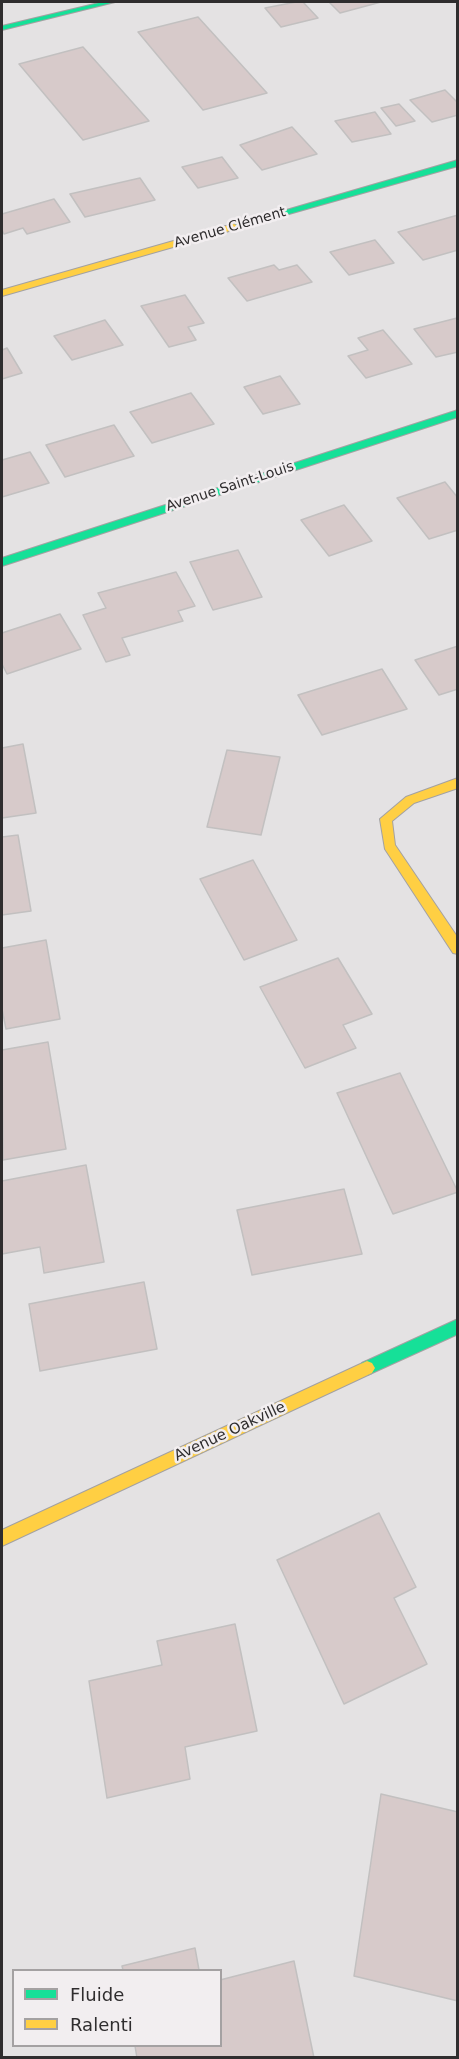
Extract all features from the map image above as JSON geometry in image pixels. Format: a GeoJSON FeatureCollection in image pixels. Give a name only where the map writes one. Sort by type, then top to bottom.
{"type":"FeatureCollection","features":[{"type":"Feature","properties":{"kind":"street"},"geometry":{"type":"LineString","coordinates":[[2,28],[111,2]]}},
{"type":"Feature","properties":{"kind":"street","name":"Avenue Clément"},"geometry":{"type":"LineString","coordinates":[[2,293],[458,163]]}},
{"type":"Feature","properties":{"kind":"street","name":"Avenue Saint-Louis"},"geometry":{"type":"LineString","coordinates":[[2,562],[458,413]]}},
{"type":"Feature","properties":{"kind":"street"},"geometry":{"type":"LineString","coordinates":[[458,783],[410,800],[386,819],[389,846],[458,949]]}},
{"type":"Feature","properties":{"kind":"street","name":"Avenue Oakville"},"geometry":{"type":"LineString","coordinates":[[2,1538],[458,1326]]}},
{"type":"Feature","properties":{"kind":"building"},"geometry":{"type":"Polygon","coordinates":[[[303,2],[318,18],[281,27],[265,8],[303,2]]]}},
{"type":"Feature","properties":{"kind":"building"},"geometry":{"type":"Polygon","coordinates":[[[329,2],[381,2],[340,13],[329,2]]]}},
{"type":"Feature","properties":{"kind":"building"},"geometry":{"type":"Polygon","coordinates":[[[198,17],[267,93],[203,110],[138,32],[198,17]]]}},
{"type":"Feature","properties":{"kind":"building"},"geometry":{"type":"Polygon","coordinates":[[[83,47],[149,121],[83,140],[19,64],[83,47]]]}},
{"type":"Feature","properties":{"kind":"building"},"geometry":{"type":"Polygon","coordinates":[[[445,90],[458,103],[458,115],[432,122],[410,100],[445,90]]]}},
{"type":"Feature","properties":{"kind":"building"},"geometry":{"type":"Polygon","coordinates":[[[399,104],[415,121],[396,126],[381,108],[399,104]]]}},
{"type":"Feature","properties":{"kind":"building"},"geometry":{"type":"Polygon","coordinates":[[[375,112],[391,134],[352,142],[335,121],[375,112]]]}},
{"type":"Feature","properties":{"kind":"building"},"geometry":{"type":"Polygon","coordinates":[[[292,127],[317,154],[262,170],[240,145],[292,127]]]}},
{"type":"Feature","properties":{"kind":"building"},"geometry":{"type":"Polygon","coordinates":[[[222,157],[238,178],[198,188],[182,167],[222,157]]]}},
{"type":"Feature","properties":{"kind":"building"},"geometry":{"type":"Polygon","coordinates":[[[140,178],[155,200],[85,217],[70,194],[140,178]]]}},
{"type":"Feature","properties":{"kind":"building"},"geometry":{"type":"Polygon","coordinates":[[[54,199],[70,222],[27,234],[23,228],[4,234],[2,214],[54,199]]]}},
{"type":"Feature","properties":{"kind":"building"},"geometry":{"type":"Polygon","coordinates":[[[458,215],[458,250],[423,260],[398,232],[458,215]]]}},
{"type":"Feature","properties":{"kind":"building"},"geometry":{"type":"Polygon","coordinates":[[[375,240],[394,263],[349,275],[330,252],[375,240]]]}},
{"type":"Feature","properties":{"kind":"building"},"geometry":{"type":"Polygon","coordinates":[[[274,265],[279,270],[297,265],[312,282],[247,301],[228,278],[274,265]]]}},
{"type":"Feature","properties":{"kind":"building"},"geometry":{"type":"Polygon","coordinates":[[[185,295],[204,323],[188,327],[196,340],[169,347],[141,306],[185,295]]]}},
{"type":"Feature","properties":{"kind":"building"},"geometry":{"type":"Polygon","coordinates":[[[457,318],[458,352],[436,357],[414,329],[457,318]]]}},
{"type":"Feature","properties":{"kind":"building"},"geometry":{"type":"Polygon","coordinates":[[[105,320],[123,345],[72,360],[54,336],[105,320]]]}},
{"type":"Feature","properties":{"kind":"building"},"geometry":{"type":"Polygon","coordinates":[[[383,330],[412,364],[366,378],[348,356],[368,350],[358,338],[383,330]]]}},
{"type":"Feature","properties":{"kind":"building"},"geometry":{"type":"Polygon","coordinates":[[[7,348],[22,373],[2,379],[2,350],[7,348]]]}},
{"type":"Feature","properties":{"kind":"building"},"geometry":{"type":"Polygon","coordinates":[[[280,376],[300,404],[263,414],[244,387],[280,376]]]}},
{"type":"Feature","properties":{"kind":"building"},"geometry":{"type":"Polygon","coordinates":[[[191,393],[214,424],[152,443],[130,412],[191,393]]]}},
{"type":"Feature","properties":{"kind":"building"},"geometry":{"type":"Polygon","coordinates":[[[114,425],[134,456],[65,477],[46,445],[114,425]]]}},
{"type":"Feature","properties":{"kind":"building"},"geometry":{"type":"Polygon","coordinates":[[[30,452],[49,483],[2,497],[2,460],[30,452]]]}},
{"type":"Feature","properties":{"kind":"building"},"geometry":{"type":"Polygon","coordinates":[[[445,482],[458,498],[458,530],[429,539],[397,498],[445,482]]]}},
{"type":"Feature","properties":{"kind":"building"},"geometry":{"type":"Polygon","coordinates":[[[344,505],[372,541],[329,556],[301,520],[344,505]]]}},
{"type":"Feature","properties":{"kind":"building"},"geometry":{"type":"Polygon","coordinates":[[[238,550],[262,597],[213,610],[190,562],[238,550]]]}},
{"type":"Feature","properties":{"kind":"building"},"geometry":{"type":"Polygon","coordinates":[[[176,572],[195,606],[178,611],[183,621],[122,638],[130,655],[106,662],[83,615],[106,608],[98,593],[176,572]]]}},
{"type":"Feature","properties":{"kind":"building"},"geometry":{"type":"Polygon","coordinates":[[[60,614],[81,649],[7,674],[2,664],[2,633],[60,614]]]}},
{"type":"Feature","properties":{"kind":"building"},"geometry":{"type":"Polygon","coordinates":[[[458,646],[458,689],[439,695],[415,660],[458,646]]]}},
{"type":"Feature","properties":{"kind":"building"},"geometry":{"type":"Polygon","coordinates":[[[382,669],[407,709],[322,735],[298,695],[382,669]]]}},
{"type":"Feature","properties":{"kind":"building"},"geometry":{"type":"Polygon","coordinates":[[[23,744],[36,813],[2,818],[2,748],[23,744]]]}},
{"type":"Feature","properties":{"kind":"building"},"geometry":{"type":"Polygon","coordinates":[[[227,750],[280,757],[261,835],[207,827],[227,750]]]}},
{"type":"Feature","properties":{"kind":"building"},"geometry":{"type":"Polygon","coordinates":[[[18,835],[31,911],[2,915],[2,837],[18,835]]]}},
{"type":"Feature","properties":{"kind":"building"},"geometry":{"type":"Polygon","coordinates":[[[253,860],[297,940],[244,960],[200,879],[253,860]]]}},
{"type":"Feature","properties":{"kind":"building"},"geometry":{"type":"Polygon","coordinates":[[[46,940],[60,1019],[6,1029],[2,1009],[2,948],[46,940]]]}},
{"type":"Feature","properties":{"kind":"building"},"geometry":{"type":"Polygon","coordinates":[[[338,958],[372,1014],[343,1025],[356,1048],[305,1068],[260,987],[338,958]]]}},
{"type":"Feature","properties":{"kind":"building"},"geometry":{"type":"Polygon","coordinates":[[[48,1042],[66,1149],[3,1160],[2,1050],[48,1042]]]}},
{"type":"Feature","properties":{"kind":"building"},"geometry":{"type":"Polygon","coordinates":[[[400,1073],[458,1192],[393,1214],[337,1093],[400,1073]]]}},
{"type":"Feature","properties":{"kind":"building"},"geometry":{"type":"Polygon","coordinates":[[[86,1165],[104,1262],[44,1273],[40,1247],[2,1254],[2,1181],[86,1165]]]}},
{"type":"Feature","properties":{"kind":"building"},"geometry":{"type":"Polygon","coordinates":[[[344,1189],[362,1254],[252,1275],[237,1210],[344,1189]]]}},
{"type":"Feature","properties":{"kind":"building"},"geometry":{"type":"Polygon","coordinates":[[[144,1282],[157,1349],[40,1371],[29,1304],[144,1282]]]}},
{"type":"Feature","properties":{"kind":"building"},"geometry":{"type":"Polygon","coordinates":[[[379,1513],[416,1587],[394,1598],[427,1664],[344,1704],[277,1560],[379,1513]]]}},
{"type":"Feature","properties":{"kind":"building"},"geometry":{"type":"Polygon","coordinates":[[[235,1624],[257,1731],[185,1747],[190,1779],[107,1798],[89,1681],[162,1665],[157,1641],[235,1624]]]}},
{"type":"Feature","properties":{"kind":"building"},"geometry":{"type":"Polygon","coordinates":[[[381,1794],[458,1812],[458,2001],[354,1976],[381,1794]]]}},
{"type":"Feature","properties":{"kind":"building"},"geometry":{"type":"Polygon","coordinates":[[[195,1948],[199,1969],[123,1969],[122,1966],[195,1948]]]}},
{"type":"Feature","properties":{"kind":"building"},"geometry":{"type":"Polygon","coordinates":[[[294,1961],[314,2058],[137,2058],[135,2047],[222,2047],[222,1979],[294,1961]]]}},
{"type":"Feature","properties":{"kind":"traffic: fast"},"geometry":{"type":"LineString","coordinates":[[2,28],[111,2]]}},
{"type":"Feature","properties":{"kind":"traffic: fast"},"geometry":{"type":"LineString","coordinates":[[233,227],[458,163]]}},
{"type":"Feature","properties":{"kind":"traffic: fast"},"geometry":{"type":"LineString","coordinates":[[2,562],[458,413]]}},
{"type":"Feature","properties":{"kind":"traffic: fast"},"geometry":{"type":"LineString","coordinates":[[367,1368],[458,1326]]}},
{"type":"Feature","properties":{"kind":"traffic: slow"},"geometry":{"type":"LineString","coordinates":[[2,293],[233,227]]}},
{"type":"Feature","properties":{"kind":"traffic: slow"},"geometry":{"type":"LineString","coordinates":[[458,783],[410,800],[386,819],[389,846],[458,949]]}},
{"type":"Feature","properties":{"kind":"traffic: slow"},"geometry":{"type":"LineString","coordinates":[[2,1538],[367,1368]]}}]}
